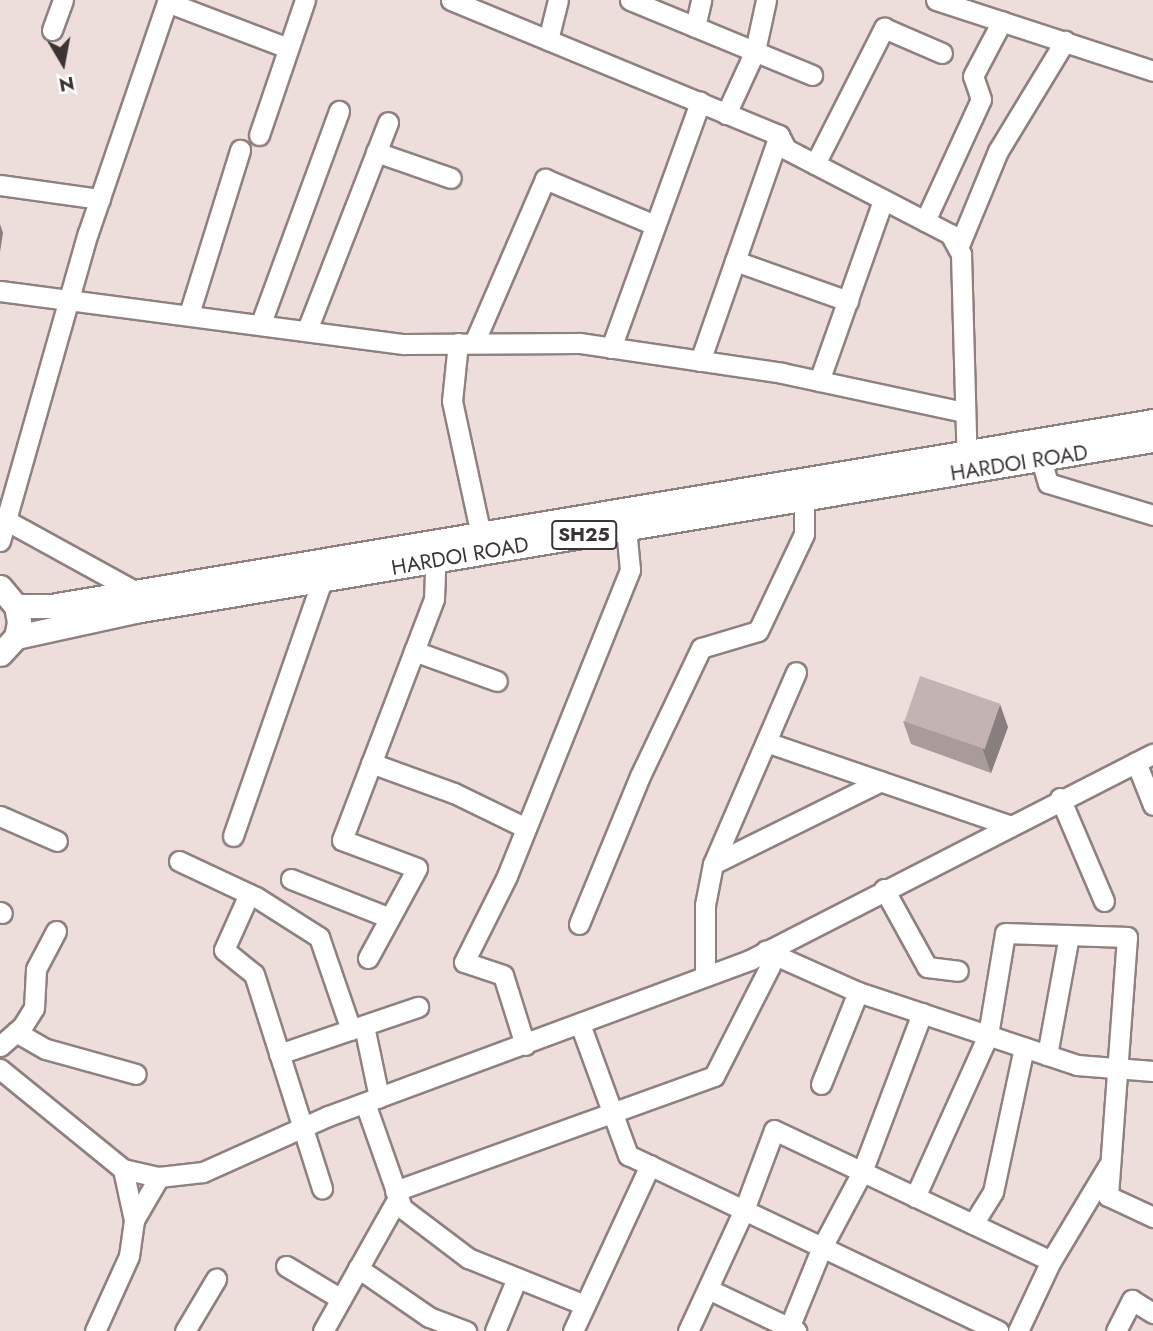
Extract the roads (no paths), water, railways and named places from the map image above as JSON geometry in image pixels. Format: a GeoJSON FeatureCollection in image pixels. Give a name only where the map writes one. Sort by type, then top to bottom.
{"type":"FeatureCollection","features":[{"type":"Feature","properties":{"kind":"main road","name":"HARDOI ROAD"},"geometry":{"type":"LineString","coordinates":[[16,637],[143,601],[437,551],[626,528],[804,498],[1153,421]]}},
{"type":"Feature","properties":{"kind":"main road","name":"HARDOI ROAD"},"geometry":{"type":"LineString","coordinates":[[16,606],[143,601],[322,580],[437,551],[481,535],[966,462],[1041,459],[1153,440]]}},
{"type":"Feature","properties":{"kind":"main road"},"geometry":{"type":"LineString","coordinates":[[0,587],[16,606],[16,637],[0,654]]}},
{"type":"Feature","properties":{"kind":"street"},"geometry":{"type":"LineString","coordinates":[[52,30],[64,0]]}},
{"type":"Feature","properties":{"kind":"street"},"geometry":{"type":"LineString","coordinates":[[259,135],[305,0]]}},
{"type":"Feature","properties":{"kind":"street"},"geometry":{"type":"LineString","coordinates":[[451,0],[779,135],[786,149],[950,234],[958,248]]}},
{"type":"Feature","properties":{"kind":"street"},"geometry":{"type":"LineString","coordinates":[[548,40],[558,0]]}},
{"type":"Feature","properties":{"kind":"street"},"geometry":{"type":"LineString","coordinates":[[630,0],[812,75]]}},
{"type":"Feature","properties":{"kind":"street"},"geometry":{"type":"LineString","coordinates":[[695,27],[701,0]]}},
{"type":"Feature","properties":{"kind":"street"},"geometry":{"type":"LineString","coordinates":[[726,114],[755,51],[766,0]]}},
{"type":"Feature","properties":{"kind":"street"},"geometry":{"type":"LineString","coordinates":[[936,0],[966,5],[1002,21],[1153,71]]}},
{"type":"Feature","properties":{"kind":"street"},"geometry":{"type":"LineString","coordinates":[[0,541],[3,518],[68,298],[168,1],[288,48]]}},
{"type":"Feature","properties":{"kind":"street"},"geometry":{"type":"LineString","coordinates":[[925,221],[981,99],[973,76],[1002,21]]}},
{"type":"Feature","properties":{"kind":"street"},"geometry":{"type":"LineString","coordinates":[[815,164],[884,28],[942,53]]}},
{"type":"Feature","properties":{"kind":"street"},"geometry":{"type":"LineString","coordinates":[[966,462],[958,248],[998,151],[1065,41]]}},
{"type":"Feature","properties":{"kind":"street"},"geometry":{"type":"LineString","coordinates":[[611,348],[700,102]]}},
{"type":"Feature","properties":{"kind":"street"},"geometry":{"type":"LineString","coordinates":[[261,323],[339,111]]}},
{"type":"Feature","properties":{"kind":"street"},"geometry":{"type":"LineString","coordinates":[[307,330],[388,122]]}},
{"type":"Feature","properties":{"kind":"street"},"geometry":{"type":"LineString","coordinates":[[700,361],[779,135]]}},
{"type":"Feature","properties":{"kind":"street"},"geometry":{"type":"LineString","coordinates":[[188,314],[240,149]]}},
{"type":"Feature","properties":{"kind":"street"},"geometry":{"type":"LineString","coordinates":[[376,152],[451,178]]}},
{"type":"Feature","properties":{"kind":"street"},"geometry":{"type":"LineString","coordinates":[[481,535],[452,401],[466,343],[545,179],[655,225]]}},
{"type":"Feature","properties":{"kind":"street"},"geometry":{"type":"LineString","coordinates":[[0,185],[100,199]]}},
{"type":"Feature","properties":{"kind":"street"},"geometry":{"type":"LineString","coordinates":[[819,381],[883,200]]}},
{"type":"Feature","properties":{"kind":"street"},"geometry":{"type":"LineString","coordinates":[[735,261],[848,300]]}},
{"type":"Feature","properties":{"kind":"street"},"geometry":{"type":"LineString","coordinates":[[0,290],[404,344],[466,343],[611,348],[819,381],[964,412]]}},
{"type":"Feature","properties":{"kind":"street"},"geometry":{"type":"LineString","coordinates":[[1041,459],[1048,483],[1153,515]]}},
{"type":"Feature","properties":{"kind":"street"},"geometry":{"type":"LineString","coordinates":[[579,924],[640,776],[701,648],[758,631],[804,534],[804,498]]}},
{"type":"Feature","properties":{"kind":"street"},"geometry":{"type":"LineString","coordinates":[[3,518],[143,601]]}},
{"type":"Feature","properties":{"kind":"street"},"geometry":{"type":"LineString","coordinates":[[525,1045],[503,975],[464,962],[526,828],[630,570],[626,528]]}},
{"type":"Feature","properties":{"kind":"street"},"geometry":{"type":"LineString","coordinates":[[368,958],[418,868],[342,840],[434,599],[437,551]]}},
{"type":"Feature","properties":{"kind":"street"},"geometry":{"type":"LineString","coordinates":[[233,836],[322,580]]}},
{"type":"Feature","properties":{"kind":"street"},"geometry":{"type":"LineString","coordinates":[[414,651],[497,681]]}},
{"type":"Feature","properties":{"kind":"street"},"geometry":{"type":"LineString","coordinates":[[705,976],[705,905],[713,864],[796,672]]}},
{"type":"Feature","properties":{"kind":"street"},"geometry":{"type":"LineString","coordinates":[[766,742],[1008,825]]}},
{"type":"Feature","properties":{"kind":"street"},"geometry":{"type":"LineString","coordinates":[[0,1069],[123,1169],[159,1177],[203,1172],[302,1127],[525,1045],[766,951],[1060,798],[1144,758],[1153,805]]}},
{"type":"Feature","properties":{"kind":"street"},"geometry":{"type":"LineString","coordinates":[[371,762],[454,793],[526,828]]}},
{"type":"Feature","properties":{"kind":"street"},"geometry":{"type":"LineString","coordinates":[[713,864],[881,781]]}},
{"type":"Feature","properties":{"kind":"street"},"geometry":{"type":"LineString","coordinates":[[1060,798],[1104,901]]}},
{"type":"Feature","properties":{"kind":"street"},"geometry":{"type":"LineString","coordinates":[[0,816],[57,841]]}},
{"type":"Feature","properties":{"kind":"street"},"geometry":{"type":"LineString","coordinates":[[179,861],[249,894],[319,937],[357,1028],[372,1100],[402,1208],[468,1258],[585,1305]]}},
{"type":"Feature","properties":{"kind":"street"},"geometry":{"type":"LineString","coordinates":[[291,879],[390,918]]}},
{"type":"Feature","properties":{"kind":"street"},"geometry":{"type":"LineString","coordinates":[[884,889],[927,967],[958,971]]}},
{"type":"Feature","properties":{"kind":"street"},"geometry":{"type":"LineString","coordinates":[[249,894],[224,950],[254,974],[323,1188]]}},
{"type":"Feature","properties":{"kind":"street"},"geometry":{"type":"LineString","coordinates":[[0,1046],[16,1032],[34,1007],[36,969],[56,931]]}},
{"type":"Feature","properties":{"kind":"street"},"geometry":{"type":"LineString","coordinates":[[915,1197],[989,1035],[1004,933],[1127,937],[1114,1068],[1108,1196],[1153,1217]]}},
{"type":"Feature","properties":{"kind":"street"},"geometry":{"type":"LineString","coordinates":[[1047,1055],[1069,935]]}},
{"type":"Feature","properties":{"kind":"street"},"geometry":{"type":"LineString","coordinates":[[766,951],[858,992],[1077,1065],[1153,1070]]}},
{"type":"Feature","properties":{"kind":"street"},"geometry":{"type":"LineString","coordinates":[[327,1329],[397,1194],[714,1076],[770,966],[766,951]]}},
{"type":"Feature","properties":{"kind":"street"},"geometry":{"type":"LineString","coordinates":[[821,1084],[858,992]]}},
{"type":"Feature","properties":{"kind":"street"},"geometry":{"type":"LineString","coordinates":[[279,1054],[418,1007]]}},
{"type":"Feature","properties":{"kind":"street"},"geometry":{"type":"LineString","coordinates":[[708,1289],[792,1329],[822,1247],[862,1172],[922,1013]]}},
{"type":"Feature","properties":{"kind":"street"},"geometry":{"type":"LineString","coordinates":[[580,1024],[628,1155],[998,1331]]}},
{"type":"Feature","properties":{"kind":"street"},"geometry":{"type":"LineString","coordinates":[[16,1032],[46,1049],[136,1074]]}},
{"type":"Feature","properties":{"kind":"street"},"geometry":{"type":"LineString","coordinates":[[973,1224],[993,1192],[1024,1047]]}},
{"type":"Feature","properties":{"kind":"street"},"geometry":{"type":"LineString","coordinates":[[688,1331],[744,1210],[774,1130],[1051,1261]]}},
{"type":"Feature","properties":{"kind":"street"},"geometry":{"type":"LineString","coordinates":[[1018,1331],[1051,1261],[1110,1163]]}},
{"type":"Feature","properties":{"kind":"street"},"geometry":{"type":"LineString","coordinates":[[573,1331],[650,1165]]}},
{"type":"Feature","properties":{"kind":"street"},"geometry":{"type":"LineString","coordinates":[[95,1331],[129,1256],[134,1220],[123,1169]]}},
{"type":"Feature","properties":{"kind":"street"},"geometry":{"type":"LineString","coordinates":[[134,1220],[159,1177]]}},
{"type":"Feature","properties":{"kind":"street"},"geometry":{"type":"LineString","coordinates":[[286,1266],[341,1300]]}},
{"type":"Feature","properties":{"kind":"street"},"geometry":{"type":"LineString","coordinates":[[358,1268],[429,1317],[466,1331]]}},
{"type":"Feature","properties":{"kind":"street"},"geometry":{"type":"LineString","coordinates":[[495,1331],[517,1278]]}},
{"type":"Feature","properties":{"kind":"street"},"geometry":{"type":"LineString","coordinates":[[185,1331],[216,1279]]}},
{"type":"Feature","properties":{"kind":"street"},"geometry":{"type":"LineString","coordinates":[[1116,1331],[1132,1300],[1153,1313]]}}]}
